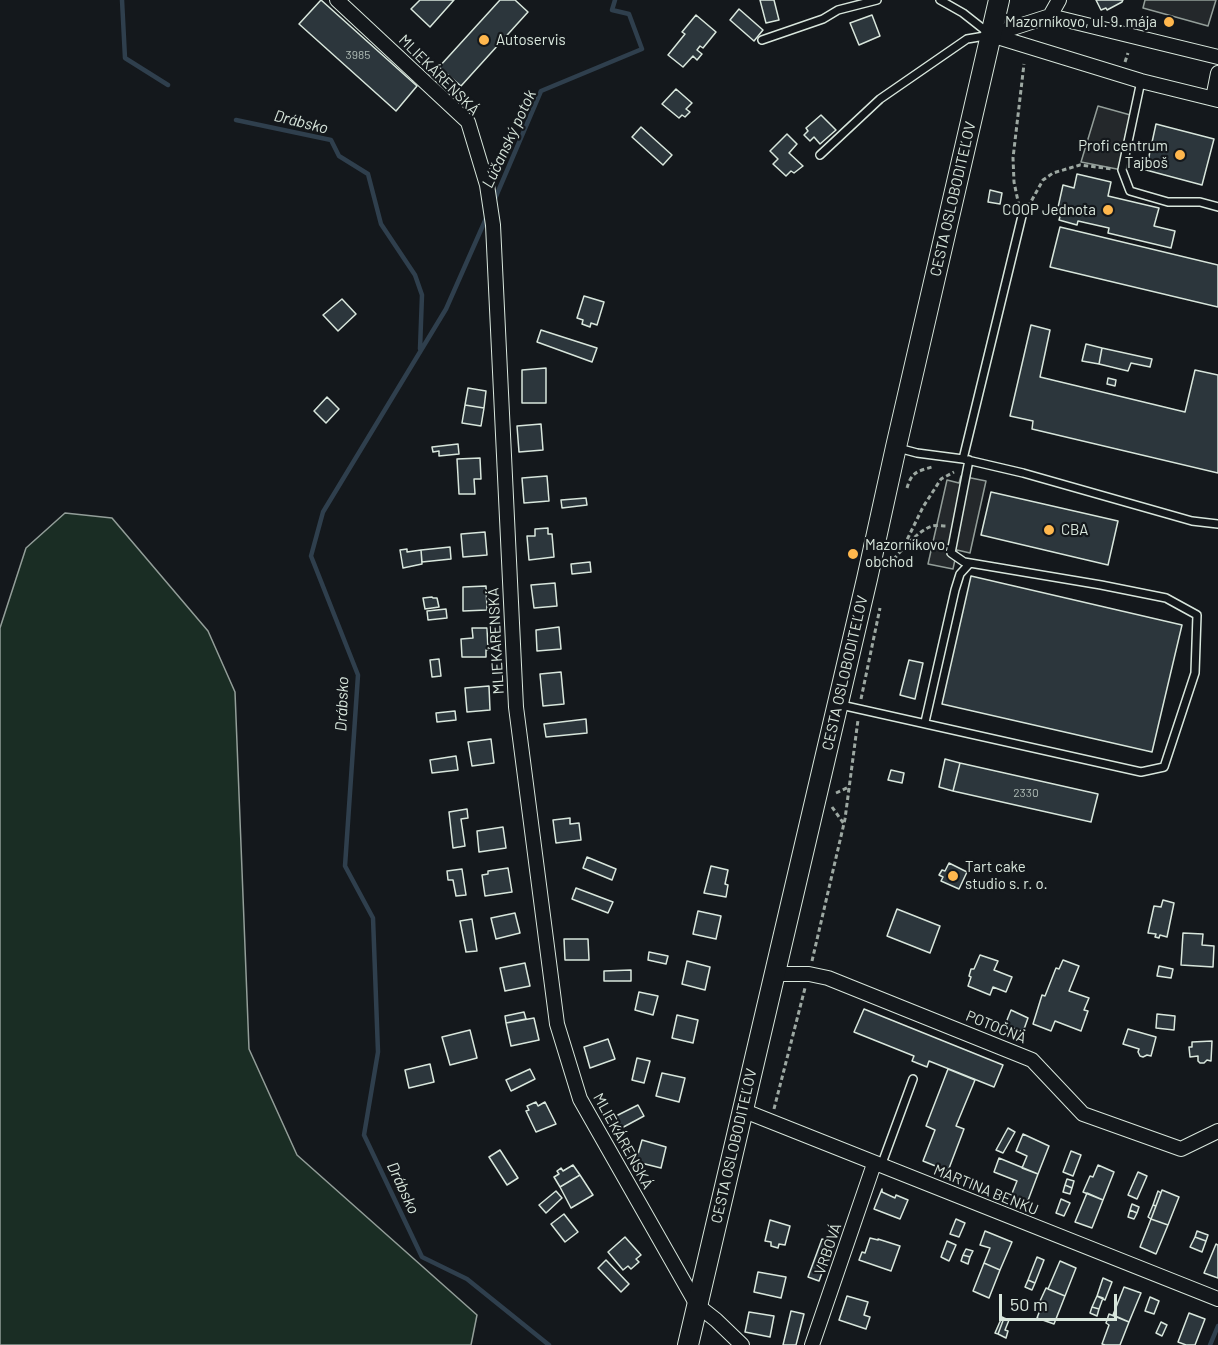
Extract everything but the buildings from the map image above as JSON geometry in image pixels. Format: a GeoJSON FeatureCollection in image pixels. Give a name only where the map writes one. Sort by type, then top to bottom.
{"type":"FeatureCollection","features":[{"type":"Feature","properties":{"kind":"main road","name":"CESTA OSLOBODITEĽOV"},"geometry":{"type":"LineString","coordinates":[[689,1344],[999,0]]}},
{"type":"Feature","properties":{"kind":"street","name":"MLIEKÁRENSKÁ"},"geometry":{"type":"LineString","coordinates":[[337,0],[468,122],[487,185],[493,225],[516,707],[557,1024],[580,1099],[697,1305]]}},
{"type":"Feature","properties":{"kind":"street"},"geometry":{"type":"LineString","coordinates":[[1050,16],[1059,0]]}},
{"type":"Feature","properties":{"kind":"street"},"geometry":{"type":"LineString","coordinates":[[991,34],[1050,16],[1218,57]]}},
{"type":"Feature","properties":{"kind":"street"},"geometry":{"type":"LineString","coordinates":[[991,34],[1141,81],[1215,99],[1218,73]]}},
{"type":"Feature","properties":{"kind":"street","name":"POTOČNÁ"},"geometry":{"type":"LineString","coordinates":[[774,974],[809,974],[828,978],[1032,1060],[1083,1114],[1181,1149],[1218,1131]]}},
{"type":"Feature","properties":{"kind":"street","name":"MARTINA BENKU"},"geometry":{"type":"LineString","coordinates":[[742,1110],[1218,1299]]}},
{"type":"Feature","properties":{"kind":"street","name":"VRBOVÁ"},"geometry":{"type":"LineString","coordinates":[[812,1345],[878,1165]]}},
{"type":"Feature","properties":{"kind":"street"},"geometry":{"type":"LineString","coordinates":[[697,1305],[742,1345]]}},
{"type":"Feature","properties":{"kind":"lane"},"geometry":{"type":"LineString","coordinates":[[762,40],[824,19],[838,10],[877,0]]}},
{"type":"Feature","properties":{"kind":"lane"},"geometry":{"type":"LineString","coordinates":[[940,0],[963,13],[991,34]]}},
{"type":"Feature","properties":{"kind":"lane"},"geometry":{"type":"LineString","coordinates":[[820,155],[880,99],[967,39],[991,34]]}},
{"type":"Feature","properties":{"kind":"lane"},"geometry":{"type":"LineString","coordinates":[[1141,81],[1122,170],[1130,191],[1168,202],[1200,202],[1218,207]]}},
{"type":"Feature","properties":{"kind":"lane"},"geometry":{"type":"LineString","coordinates":[[838,704],[1141,772],[1164,767],[1195,673],[1197,615],[1166,598],[964,562],[951,553],[966,460],[1022,216]]}},
{"type":"Feature","properties":{"kind":"lane"},"geometry":{"type":"LineString","coordinates":[[896,447],[1023,473],[1192,521],[1218,524]]}},
{"type":"Feature","properties":{"kind":"lane"},"geometry":{"type":"LineString","coordinates":[[925,722],[955,590],[960,574],[970,563]]}},
{"type":"Feature","properties":{"kind":"lane"},"geometry":{"type":"LineString","coordinates":[[878,1165],[913,1079]]}},
{"type":"Feature","properties":{"kind":"path"},"geometry":{"type":"LineString","coordinates":[[1022,216],[1016,197],[1013,158],[1024,64]]}},
{"type":"Feature","properties":{"kind":"path"},"geometry":{"type":"LineString","coordinates":[[1022,216],[1043,180],[1053,172],[1080,165],[1122,170]]}},
{"type":"Feature","properties":{"kind":"path"},"geometry":{"type":"LineString","coordinates":[[906,490],[910,477],[935,467]]}},
{"type":"Feature","properties":{"kind":"path"},"geometry":{"type":"LineString","coordinates":[[889,565],[904,546],[940,479],[956,472],[949,468]]}},
{"type":"Feature","properties":{"kind":"path"},"geometry":{"type":"LineString","coordinates":[[904,546],[933,525],[956,529]]}},
{"type":"Feature","properties":{"kind":"path"},"geometry":{"type":"LineString","coordinates":[[887,574],[891,554]]}},
{"type":"Feature","properties":{"kind":"path"},"geometry":{"type":"LineString","coordinates":[[861,699],[880,606]]}},
{"type":"Feature","properties":{"kind":"path"},"geometry":{"type":"LineString","coordinates":[[772,1115],[809,974],[844,824],[858,716]]}},
{"type":"Feature","properties":{"kind":"path"},"geometry":{"type":"LineString","coordinates":[[836,793],[849,787]]}},
{"type":"Feature","properties":{"kind":"path"},"geometry":{"type":"LineString","coordinates":[[832,807],[844,824]]}},
{"type":"Feature","properties":{"kind":"green space"},"geometry":{"type":"Polygon","coordinates":[[[65,513],[112,518],[208,631],[235,692],[249,1049],[297,1155],[477,1315],[471,1345],[0,1345],[0,628],[26,548],[65,513]]]}},
{"type":"Feature","properties":{"kind":"shaded area"},"geometry":{"type":"Polygon","coordinates":[[[1145,0],[1216,0],[1208,26],[1143,8],[1145,0]]]}},
{"type":"Feature","properties":{"kind":"shaded area"},"geometry":{"type":"Polygon","coordinates":[[[1098,106],[1134,116],[1122,170],[1081,162],[1098,106]]]}},
{"type":"Feature","properties":{"kind":"shaded area"},"geometry":{"type":"Polygon","coordinates":[[[961,476],[986,481],[970,553],[957,550],[953,569],[928,564],[947,480],[959,483],[961,476]]]}},
{"type":"Feature","properties":{"kind":"waterway","name":"Drábsko"},"geometry":{"type":"LineString","coordinates":[[122,0],[125,58],[168,85]]}},
{"type":"Feature","properties":{"kind":"waterway","name":"Lúčanský potok"},"geometry":{"type":"LineString","coordinates":[[494,201],[541,91],[642,49],[629,14],[612,10],[615,0]]}},
{"type":"Feature","properties":{"kind":"waterway","name":"Drábsko"},"geometry":{"type":"LineString","coordinates":[[236,120],[331,140],[339,156],[368,174],[381,224],[415,275],[422,295],[420,349]]}},
{"type":"Feature","properties":{"kind":"waterway","name":"Drábsko"},"geometry":{"type":"LineString","coordinates":[[488,214],[446,309],[323,512],[311,556],[358,675],[345,866],[373,918],[378,1052],[364,1135],[422,1257],[467,1279],[549,1345]]}},
{"type":"Feature","properties":{"kind":"waterway"},"geometry":{"type":"LineString","coordinates":[[1210,1345],[1218,1326]]}},
{"type":"Feature","properties":{"kind":"place","name":"Mazorníkovo, ul. 9. mája"},"geometry":{"type":"Point","coordinates":[1169,22]}},
{"type":"Feature","properties":{"kind":"place","name":"Autoservis"},"geometry":{"type":"Point","coordinates":[484,40]}},
{"type":"Feature","properties":{"kind":"place","name":"Profi centrum Tajboš"},"geometry":{"type":"Point","coordinates":[1180,155]}},
{"type":"Feature","properties":{"kind":"place","name":"COOP Jednota"},"geometry":{"type":"Point","coordinates":[1108,210]}},
{"type":"Feature","properties":{"kind":"place","name":"CBA"},"geometry":{"type":"Point","coordinates":[1049,530]}},
{"type":"Feature","properties":{"kind":"place","name":"Mazorníkovo, obchod"},"geometry":{"type":"Point","coordinates":[853,554]}},
{"type":"Feature","properties":{"kind":"place","name":"Tart cake studio s. r. o."},"geometry":{"type":"Point","coordinates":[953,876]}}]}
